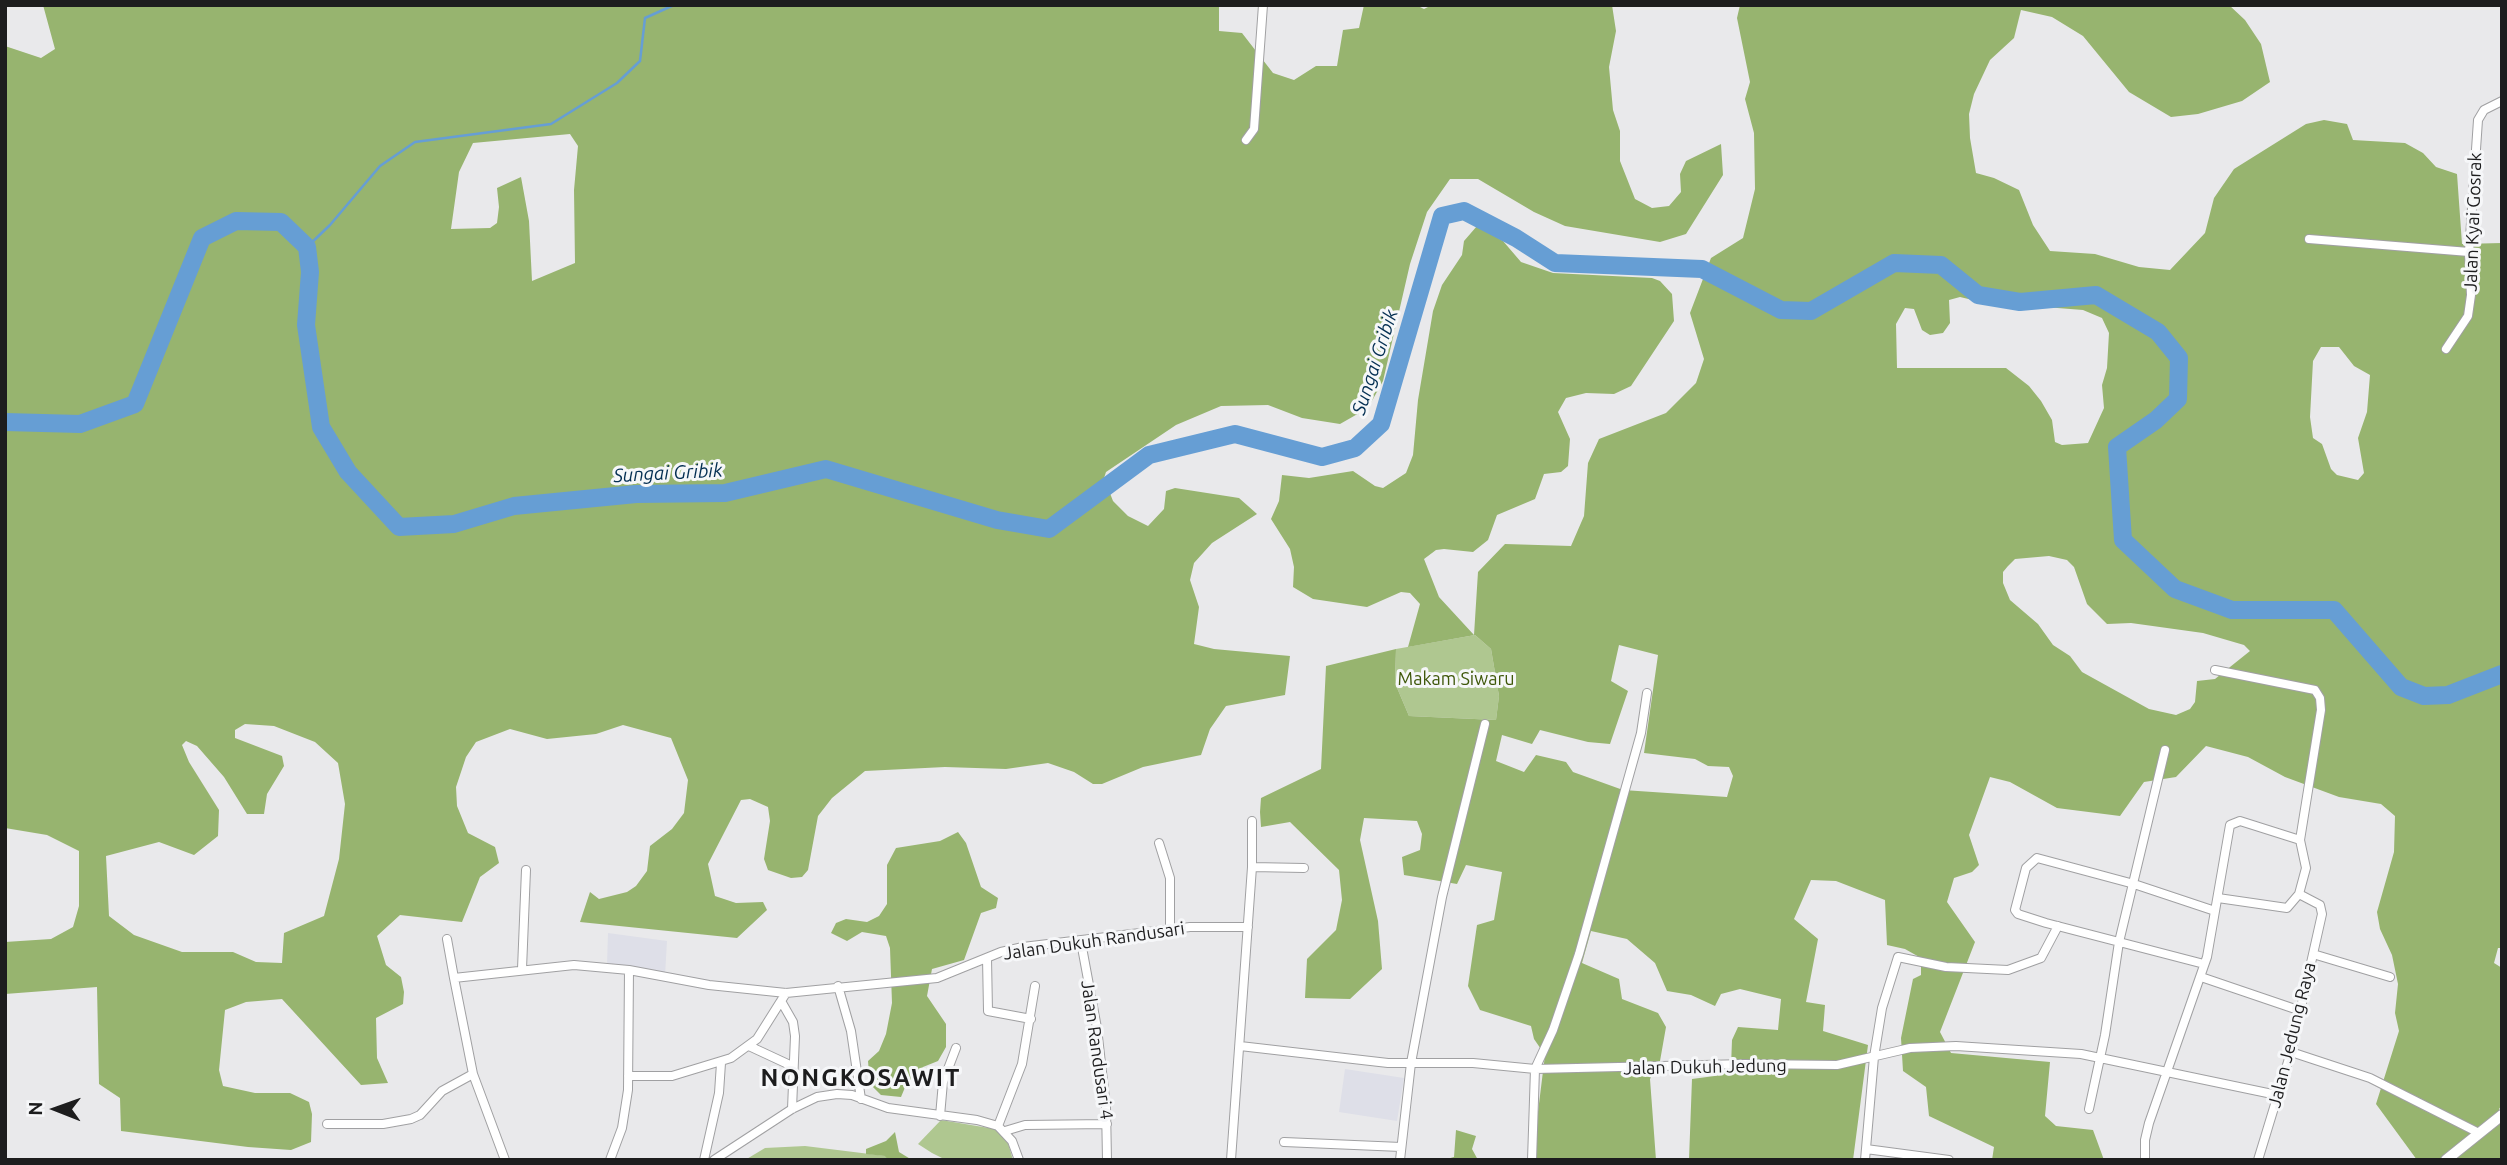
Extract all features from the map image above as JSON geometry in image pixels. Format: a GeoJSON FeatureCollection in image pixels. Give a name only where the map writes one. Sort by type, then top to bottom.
{"type":"FeatureCollection","features":[{"type":"Feature","properties":{"kind":"street"},"geometry":{"type":"LineString","coordinates":[[1246,139],[1254,130],[1263,5]]}},
{"type":"Feature","properties":{"kind":"street","name":"Jalan Kyai Gosrak"},"geometry":{"type":"LineString","coordinates":[[2446,349],[2468,316],[2472,295],[2469,252],[2478,120],[2484,110],[2502,101]]}},
{"type":"Feature","properties":{"kind":"street"},"geometry":{"type":"LineString","coordinates":[[2309,239],[2469,252]]}},
{"type":"Feature","properties":{"kind":"street"},"geometry":{"type":"LineString","coordinates":[[2214,670],[2315,690],[2320,698],[2321,710],[2300,840],[2306,868],[2299,894],[2290,906],[2283,909],[2218,898]]}},
{"type":"Feature","properties":{"kind":"street"},"geometry":{"type":"LineString","coordinates":[[1532,1160],[1535,1069],[1553,1030],[1579,954],[1641,733],[1647,693]]}},
{"type":"Feature","properties":{"kind":"street"},"geometry":{"type":"LineString","coordinates":[[1400,1160],[1411,1063],[1443,897],[1485,724]]}},
{"type":"Feature","properties":{"kind":"street"},"geometry":{"type":"LineString","coordinates":[[2089,1109],[2101,1058],[2119,942],[2165,750]]}},
{"type":"Feature","properties":{"kind":"street"},"geometry":{"type":"LineString","coordinates":[[1231,1160],[1252,867],[1252,821]]}},
{"type":"Feature","properties":{"kind":"street"},"geometry":{"type":"LineString","coordinates":[[2145,1160],[2149,1123],[2201,977],[2230,825],[2240,821],[2300,840]]}},
{"type":"Feature","properties":{"kind":"street"},"geometry":{"type":"LineString","coordinates":[[1159,843],[1170,878],[1170,929]]}},
{"type":"Feature","properties":{"kind":"street"},"geometry":{"type":"LineString","coordinates":[[2204,964],[2018,915],[2015,910],[2026,868],[2034,859],[2071,865],[2215,911]]}},
{"type":"Feature","properties":{"kind":"street"},"geometry":{"type":"LineString","coordinates":[[1252,867],[1304,868]]}},
{"type":"Feature","properties":{"kind":"street"},"geometry":{"type":"LineString","coordinates":[[522,969],[526,870]]}},
{"type":"Feature","properties":{"kind":"street","name":"Jalan Jedung Raya"},"geometry":{"type":"LineString","coordinates":[[2258,1160],[2291,1052],[2323,909],[2299,894]]}},
{"type":"Feature","properties":{"kind":"street"},"geometry":{"type":"LineString","coordinates":[[1865,1160],[1874,1057],[1882,1008],[1900,956],[1947,967],[2008,970],[2041,958],[2057,926]]}},
{"type":"Feature","properties":{"kind":"street","name":"Jalan Dukuh Randusari"},"geometry":{"type":"LineString","coordinates":[[454,978],[574,965],[629,970],[709,985],[786,993],[937,978],[1023,947],[1170,929],[1248,927]]}},
{"type":"Feature","properties":{"kind":"street"},"geometry":{"type":"LineString","coordinates":[[447,939],[473,1074],[505,1160]]}},
{"type":"Feature","properties":{"kind":"street","name":"Jalan Randusari 4"},"geometry":{"type":"LineString","coordinates":[[1081,942],[1097,1028],[1107,1124],[1107,1160]]}},
{"type":"Feature","properties":{"kind":"street"},"geometry":{"type":"LineString","coordinates":[[2313,954],[2390,977]]}},
{"type":"Feature","properties":{"kind":"street"},"geometry":{"type":"LineString","coordinates":[[987,958],[988,1011],[1031,1019]]}},
{"type":"Feature","properties":{"kind":"street"},"geometry":{"type":"LineString","coordinates":[[610,1160],[622,1128],[628,1076],[629,970]]}},
{"type":"Feature","properties":{"kind":"street"},"geometry":{"type":"LineString","coordinates":[[2201,977],[2301,1011]]}},
{"type":"Feature","properties":{"kind":"street"},"geometry":{"type":"LineString","coordinates":[[838,986],[851,1031],[860,1099]]}},
{"type":"Feature","properties":{"kind":"street"},"geometry":{"type":"LineString","coordinates":[[1019,1160],[1002,1129],[1022,1063],[1035,986]]}},
{"type":"Feature","properties":{"kind":"street"},"geometry":{"type":"LineString","coordinates":[[628,1076],[672,1076],[721,1063],[749,1046],[786,993]]}},
{"type":"Feature","properties":{"kind":"street"},"geometry":{"type":"LineString","coordinates":[[781,1001],[793,1023],[795,1036],[792,1109]]}},
{"type":"Feature","properties":{"kind":"street"},"geometry":{"type":"LineString","coordinates":[[749,1046],[792,1066]]}},
{"type":"Feature","properties":{"kind":"street","name":"Jalan Dukuh Jedung"},"geometry":{"type":"LineString","coordinates":[[1240,1046],[1411,1063],[1473,1063],[1535,1069],[1745,1064],[1837,1065],[1910,1048],[1956,1046],[2057,1051],[2170,1070],[2277,1095]]}},
{"type":"Feature","properties":{"kind":"street"},"geometry":{"type":"LineString","coordinates":[[940,1116],[943,1082],[956,1048]]}},
{"type":"Feature","properties":{"kind":"street"},"geometry":{"type":"LineString","coordinates":[[2291,1052],[2370,1078],[2479,1133]]}},
{"type":"Feature","properties":{"kind":"street"},"geometry":{"type":"LineString","coordinates":[[704,1160],[719,1093],[721,1063]]}},
{"type":"Feature","properties":{"kind":"street"},"geometry":{"type":"LineString","coordinates":[[327,1124],[383,1124],[411,1119],[420,1115],[442,1091],[473,1074]]}},
{"type":"Feature","properties":{"kind":"street"},"geometry":{"type":"LineString","coordinates":[[714,1160],[792,1109],[828,1095],[846,1094],[888,1108],[1002,1129],[1025,1125],[1107,1124]]}},
{"type":"Feature","properties":{"kind":"street"},"geometry":{"type":"LineString","coordinates":[[2446,1160],[2502,1115]]}},
{"type":"Feature","properties":{"kind":"street"},"geometry":{"type":"LineString","coordinates":[[1284,1142],[1401,1147]]}},
{"type":"Feature","properties":{"kind":"street"},"geometry":{"type":"LineString","coordinates":[[1866,1149],[1949,1160]]}},
{"type":"Feature","properties":{"kind":"shaded area"},"geometry":{"type":"Polygon","coordinates":[[[608,933],[667,941],[665,976],[607,965],[608,933]]]}},
{"type":"Feature","properties":{"kind":"shaded area"},"geometry":{"type":"Polygon","coordinates":[[[1345,1069],[1404,1078],[1397,1121],[1339,1112],[1345,1069]]]}},
{"type":"Feature","properties":{"kind":"green space"},"geometry":{"type":"Polygon","coordinates":[[[43,5],[1219,5],[1219,31],[1242,33],[1273,73],[1294,80],[1316,66],[1337,66],[1343,30],[1359,28],[1364,5],[1416,5],[1424,9],[1432,5],[1612,5],[1616,31],[1609,67],[1613,110],[1620,131],[1620,161],[1635,199],[1652,208],[1669,206],[1681,192],[1680,174],[1686,161],[1721,144],[1723,175],[1686,234],[1660,242],[1565,226],[1534,212],[1478,179],[1450,179],[1427,212],[1410,264],[1383,381],[1368,408],[1340,424],[1302,418],[1268,405],[1221,406],[1176,425],[1106,472],[1104,478],[1113,501],[1128,516],[1148,526],[1164,509],[1166,491],[1175,488],[1239,498],[1257,514],[1212,543],[1194,563],[1190,580],[1199,607],[1194,644],[1214,649],[1290,656],[1285,695],[1226,706],[1210,729],[1201,755],[1143,767],[1102,784],[1093,784],[1074,772],[1048,763],[1006,769],[945,767],[865,771],[832,798],[818,816],[808,870],[802,877],[791,878],[768,870],[764,859],[770,821],[768,807],[750,799],[741,800],[708,864],[715,896],[736,903],[763,902],[767,910],[737,938],[580,922],[590,892],[599,899],[627,892],[636,886],[647,871],[650,846],[672,829],[684,813],[688,780],[671,738],[623,725],[596,734],[547,739],[510,729],[476,742],[466,757],[456,787],[457,806],[468,833],[495,847],[499,863],[480,877],[462,922],[400,915],[377,936],[386,965],[401,977],[404,992],[403,1004],[376,1018],[377,1058],[388,1083],[361,1085],[282,999],[246,1002],[225,1010],[219,1070],[223,1086],[255,1093],[290,1093],[309,1102],[312,1114],[311,1142],[291,1150],[248,1147],[121,1131],[120,1098],[99,1084],[97,987],[5,994],[5,942],[51,939],[73,927],[79,906],[79,851],[47,835],[5,828],[5,46],[41,58],[55,49],[43,5]],[[570,134],[473,143],[459,172],[451,229],[490,228],[497,223],[497,188],[521,177],[529,221],[532,281],[575,263],[574,190],[578,146],[570,134]],[[245,724],[235,730],[235,738],[282,756],[284,766],[267,794],[264,814],[247,814],[224,777],[197,746],[186,741],[182,745],[189,762],[219,810],[218,836],[194,855],[159,842],[106,856],[109,916],[134,935],[182,952],[233,952],[256,962],[282,963],[284,933],[324,916],[339,859],[345,804],[338,763],[315,742],[274,726],[245,724]]]}},
{"type":"Feature","properties":{"kind":"green space"},"geometry":{"type":"Polygon","coordinates":[[[1740,5],[2229,5],[2245,20],[2261,44],[2270,82],[2242,101],[2198,114],[2171,117],[2129,92],[2083,36],[2052,17],[2021,10],[2014,38],[1990,60],[1974,94],[1969,114],[1970,138],[1976,173],[2019,190],[2033,225],[2050,251],[2095,254],[2139,267],[2170,270],[2205,233],[2214,198],[2234,169],[2306,124],[2324,120],[2347,124],[2353,140],[2405,143],[2423,153],[2436,167],[2457,174],[2462,244],[2502,243],[2502,948],[2498,948],[2494,963],[2502,968],[2502,1105],[2499,1109],[2502,1117],[2502,1160],[2417,1160],[2376,1104],[2399,1031],[2395,1013],[2398,984],[2392,955],[2380,929],[2377,912],[2394,852],[2395,816],[2381,804],[2339,797],[2285,777],[2248,757],[2206,746],[2176,777],[2144,782],[2120,816],[2057,808],[2010,782],[1990,777],[1969,835],[1979,865],[1972,872],[1954,878],[1947,902],[1975,942],[1940,1032],[1951,1053],[2050,1062],[2045,1116],[2056,1126],[2093,1130],[2104,1160],[1992,1160],[1994,1147],[1929,1116],[1926,1087],[1903,1071],[1901,1038],[1913,979],[1921,975],[1921,958],[1905,949],[1887,945],[1885,900],[1836,881],[1811,880],[1794,919],[1818,939],[1806,1002],[1825,1005],[1823,1031],[1868,1045],[1853,1160],[1689,1160],[1692,1079],[1722,1075],[1731,1067],[1732,1040],[1738,1027],[1778,1030],[1781,999],[1740,989],[1721,994],[1715,1006],[1691,995],[1667,991],[1655,963],[1627,939],[1591,931],[1582,963],[1619,979],[1622,999],[1658,1013],[1666,1027],[1660,1061],[1650,1079],[1656,1160],[1537,1160],[1537,1120],[1545,1055],[1534,1039],[1531,1026],[1480,1010],[1468,986],[1477,925],[1494,920],[1502,872],[1466,865],[1457,884],[1404,875],[1402,857],[1420,850],[1422,834],[1417,821],[1364,818],[1360,840],[1378,921],[1382,969],[1350,999],[1305,998],[1307,959],[1336,930],[1342,900],[1339,870],[1290,822],[1261,827],[1260,812],[1261,798],[1321,769],[1326,666],[1396,649],[1395,683],[1409,716],[1496,720],[1499,696],[1491,649],[1475,635],[1408,647],[1420,604],[1410,593],[1401,592],[1367,607],[1313,599],[1293,587],[1294,567],[1290,549],[1271,519],[1279,501],[1282,475],[1309,478],[1353,471],[1375,486],[1383,488],[1406,473],[1413,455],[1418,400],[1433,311],[1442,285],[1462,255],[1464,241],[1477,226],[1503,241],[1521,262],[1553,273],[1652,278],[1660,281],[1672,294],[1674,321],[1631,386],[1614,394],[1586,393],[1566,398],[1558,412],[1570,439],[1568,466],[1561,472],[1544,474],[1535,499],[1497,515],[1488,540],[1473,552],[1436,550],[1424,559],[1439,597],[1474,635],[1478,572],[1505,544],[1571,546],[1584,516],[1588,463],[1599,439],[1666,413],[1696,383],[1704,359],[1690,313],[1711,258],[1743,238],[1755,189],[1754,133],[1745,99],[1750,82],[1737,18],[1740,5]],[[1960,297],[1949,300],[1950,323],[1943,333],[1930,335],[1922,330],[1914,309],[1905,308],[1896,324],[1897,368],[2006,368],[2029,386],[2041,401],[2052,420],[2055,442],[2062,445],[2088,443],[2104,408],[2102,385],[2107,368],[2109,333],[2102,318],[2083,310],[1981,302],[1960,297]],[[2321,347],[2313,361],[2310,417],[2313,438],[2322,444],[2331,469],[2337,475],[2358,480],[2364,473],[2358,438],[2367,412],[2370,375],[2354,366],[2339,347],[2321,347]],[[2049,556],[2015,559],[2003,572],[2003,583],[2010,600],[2038,624],[2053,645],[2070,656],[2082,672],[2149,709],[2176,715],[2190,709],[2195,702],[2197,681],[2215,679],[2250,651],[2244,645],[2203,633],[2131,623],[2107,624],[2087,604],[2074,567],[2067,560],[2049,556]],[[1619,645],[1611,681],[1628,691],[1610,744],[1588,742],[1540,730],[1532,744],[1502,735],[1496,761],[1524,772],[1536,755],[1566,762],[1573,772],[1623,790],[1727,797],[1733,776],[1729,767],[1708,766],[1695,759],[1644,753],[1658,655],[1619,645]]]}},
{"type":"Feature","properties":{"kind":"green space","name":"Makam Siwaru"},"geometry":{"type":"Polygon","coordinates":[[[1475,635],[1491,649],[1499,696],[1496,720],[1409,716],[1395,683],[1396,649],[1475,635]]]}},
{"type":"Feature","properties":{"kind":"green space"},"geometry":{"type":"Polygon","coordinates":[[[958,832],[966,843],[981,887],[998,898],[996,908],[981,913],[964,960],[932,969],[927,996],[946,1024],[946,1047],[938,1061],[923,1067],[906,1085],[901,1097],[881,1095],[870,1084],[868,1061],[879,1051],[886,1034],[892,1003],[890,948],[886,936],[862,932],[847,941],[831,933],[836,923],[846,919],[867,922],[879,916],[887,904],[887,865],[896,848],[940,841],[958,832]]]}},
{"type":"Feature","properties":{"kind":"green space"},"geometry":{"type":"Polygon","coordinates":[[[941,1120],[995,1129],[1006,1136],[1013,1160],[946,1160],[918,1144],[941,1120]]]}},
{"type":"Feature","properties":{"kind":"green space"},"geometry":{"type":"Polygon","coordinates":[[[1456,1130],[1476,1136],[1472,1149],[1478,1160],[1443,1160],[1454,1157],[1456,1130]]]}},
{"type":"Feature","properties":{"kind":"green space"},"geometry":{"type":"Polygon","coordinates":[[[895,1132],[899,1152],[912,1160],[888,1160],[885,1156],[866,1154],[866,1149],[886,1141],[895,1132]]]}},
{"type":"Feature","properties":{"kind":"green space"},"geometry":{"type":"Polygon","coordinates":[[[805,1146],[886,1156],[888,1160],[745,1160],[765,1148],[805,1146]]]}},
{"type":"Feature","properties":{"kind":"waterway"},"geometry":{"type":"LineString","coordinates":[[307,247],[330,225],[380,166],[415,142],[551,124],[617,83],[640,61],[645,18],[674,5]]}},
{"type":"Feature","properties":{"kind":"waterway","name":"Sungai Gribik"},"geometry":{"type":"LineString","coordinates":[[5,422],[80,424],[135,404],[202,238],[236,221],[281,222],[307,247],[310,272],[306,325],[321,427],[348,472],[399,527],[454,524],[514,506],[636,494],[725,493],[826,469],[997,520],[1049,529],[1149,455],[1235,434],[1322,457],[1355,448],[1381,424],[1442,216],[1464,211],[1516,238],[1555,263],[1702,269],[1781,310],[1811,311],[1894,263],[1941,265],[1978,295],[2020,302],[2096,295],[2158,332],[2179,358],[2178,399],[2156,420],[2117,447],[2123,540],[2175,589],[2232,610],[2334,610],[2401,687],[2424,696],[2448,695],[2502,674]]}},
{"type":"Feature","properties":{"kind":"district","name":"NONGKOSAWIT"},"geometry":{"type":"Point","coordinates":[861,1078]}}]}
